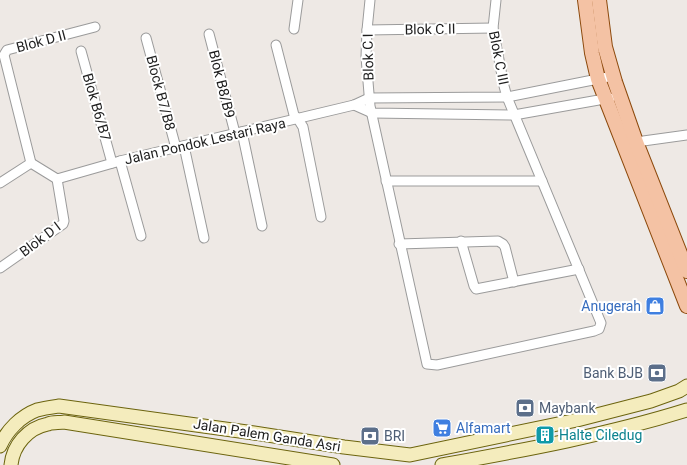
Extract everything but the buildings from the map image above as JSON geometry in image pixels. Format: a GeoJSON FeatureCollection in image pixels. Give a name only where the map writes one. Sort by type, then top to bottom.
{"type":"FeatureCollection","features":[{"type":"Feature","properties":{"kind":"main road"},"geometry":{"type":"LineString","coordinates":[[585,0],[592,53],[598,79],[687,306]]}},
{"type":"Feature","properties":{"kind":"main road"},"geometry":{"type":"LineString","coordinates":[[599,0],[605,47],[613,76],[636,142],[687,271]]}},
{"type":"Feature","properties":{"kind":"street"},"geometry":{"type":"LineString","coordinates":[[294,29],[298,0]]}},
{"type":"Feature","properties":{"kind":"street","name":"Blok C I"},"geometry":{"type":"LineString","coordinates":[[370,0],[366,57],[369,98],[399,244],[427,364],[437,365],[599,329],[601,323],[579,269]]}},
{"type":"Feature","properties":{"kind":"street","name":"Blok C III"},"geometry":{"type":"LineString","coordinates":[[496,0],[493,28],[507,97],[579,269]]}},
{"type":"Feature","properties":{"kind":"street","name":"Blok D II"},"geometry":{"type":"LineString","coordinates":[[31,163],[4,55],[5,52],[7,50],[94,27]]}},
{"type":"Feature","properties":{"kind":"street","name":"Blok C II"},"geometry":{"type":"LineString","coordinates":[[367,30],[493,28]]}},
{"type":"Feature","properties":{"kind":"street","name":"Blok B8/B9"},"geometry":{"type":"LineString","coordinates":[[209,34],[238,132],[262,226]]}},
{"type":"Feature","properties":{"kind":"street","name":"Block B7/B8"},"geometry":{"type":"LineString","coordinates":[[146,38],[180,147],[204,238]]}},
{"type":"Feature","properties":{"kind":"street"},"geometry":{"type":"LineString","coordinates":[[276,45],[294,116],[303,127],[321,217]]}},
{"type":"Feature","properties":{"kind":"street","name":"Blok B6/B7"},"geometry":{"type":"LineString","coordinates":[[81,51],[141,236]]}},
{"type":"Feature","properties":{"kind":"street","name":"Jalan Pondok Lestari Raya"},"geometry":{"type":"LineString","coordinates":[[57,179],[116,162],[238,132],[354,106],[369,98],[507,97],[613,76]]}},
{"type":"Feature","properties":{"kind":"street"},"geometry":{"type":"LineString","coordinates":[[354,106],[372,113],[514,115],[620,97]]}},
{"type":"Feature","properties":{"kind":"street"},"geometry":{"type":"LineString","coordinates":[[636,142],[687,135]]}},
{"type":"Feature","properties":{"kind":"street"},"geometry":{"type":"LineString","coordinates":[[0,183],[31,163],[57,179]]}},
{"type":"Feature","properties":{"kind":"street","name":"Blok D I"},"geometry":{"type":"LineString","coordinates":[[0,268],[63,224],[64,221],[57,179]]}},
{"type":"Feature","properties":{"kind":"street"},"geometry":{"type":"LineString","coordinates":[[386,181],[542,181]]}},
{"type":"Feature","properties":{"kind":"street"},"geometry":{"type":"LineString","coordinates":[[461,241],[476,289],[579,269]]}},
{"type":"Feature","properties":{"kind":"street"},"geometry":{"type":"LineString","coordinates":[[399,244],[494,241],[503,244],[514,282]]}},
{"type":"Feature","properties":{"kind":"street","name":"Jalan Palem Ganda Asri"},"geometry":{"type":"LineString","coordinates":[[0,446],[3,439],[20,420],[30,413],[39,409],[59,406],[254,432],[344,447],[410,455],[577,420],[651,401],[679,391],[687,386]]}},
{"type":"Feature","properties":{"kind":"street"},"geometry":{"type":"LineString","coordinates":[[442,465],[580,437],[663,418],[687,410]]}},
{"type":"Feature","properties":{"kind":"street"},"geometry":{"type":"LineString","coordinates":[[577,420],[580,437]]}},
{"type":"Feature","properties":{"kind":"street","name":"Jalan Palem Ganda Asri"},"geometry":{"type":"LineString","coordinates":[[10,465],[19,442],[32,431],[48,424],[64,422],[333,465]]}},
{"type":"Feature","properties":{"kind":"place","name":"Anugerah"},"geometry":{"type":"Point","coordinates":[655,306]}},
{"type":"Feature","properties":{"kind":"place","name":"Bank BJB"},"geometry":{"type":"Point","coordinates":[657,373]}},
{"type":"Feature","properties":{"kind":"place","name":"Maybank"},"geometry":{"type":"Point","coordinates":[525,408]}},
{"type":"Feature","properties":{"kind":"place","name":"Alfamart"},"geometry":{"type":"Point","coordinates":[442,428]}},
{"type":"Feature","properties":{"kind":"place","name":"Halte Ciledug"},"geometry":{"type":"Point","coordinates":[545,435]}},
{"type":"Feature","properties":{"kind":"place","name":"BRI"},"geometry":{"type":"Point","coordinates":[370,436]}}]}
